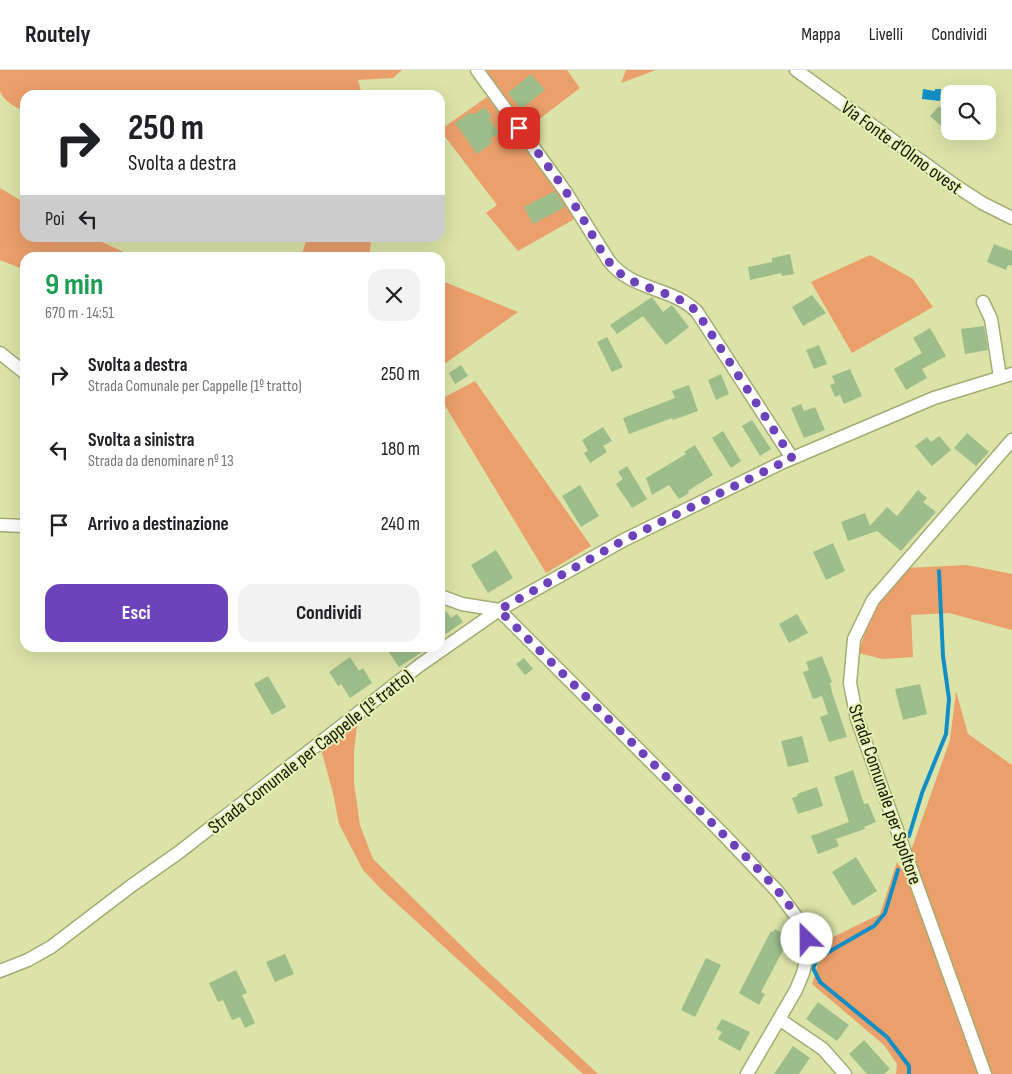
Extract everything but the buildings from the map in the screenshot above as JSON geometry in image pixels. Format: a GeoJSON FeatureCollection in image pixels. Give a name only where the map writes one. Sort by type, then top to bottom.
{"type":"FeatureCollection","features":[{"type":"Feature","properties":{"kind":"street"},"geometry":{"type":"LineString","coordinates":[[477,70],[558,181],[616,270],[636,283],[687,303],[697,312],[792,458]]}},
{"type":"Feature","properties":{"kind":"street","name":"Via Fonte d'Olmo ovest"},"geometry":{"type":"LineString","coordinates":[[796,70],[953,184],[982,203],[1012,218]]}},
{"type":"Feature","properties":{"kind":"street"},"geometry":{"type":"LineString","coordinates":[[983,302],[991,319],[1006,376]]}},
{"type":"Feature","properties":{"kind":"street"},"geometry":{"type":"LineString","coordinates":[[0,353],[20,370]]}},
{"type":"Feature","properties":{"kind":"street","name":"Strada Comunale per Cappelle (1º tratto)"},"geometry":{"type":"LineString","coordinates":[[445,648],[499,610],[624,540],[792,458],[934,398],[1006,376]]}},
{"type":"Feature","properties":{"kind":"street","name":"Strada Comunale per Spoltore"},"geometry":{"type":"LineString","coordinates":[[985,1074],[857,719],[850,683],[854,639],[873,600],[1012,440]]}},
{"type":"Feature","properties":{"kind":"street"},"geometry":{"type":"LineString","coordinates":[[0,525],[20,526]]}},
{"type":"Feature","properties":{"kind":"street"},"geometry":{"type":"LineString","coordinates":[[445,598],[467,605],[499,610],[701,811],[793,910],[808,944],[807,957],[800,981],[747,1074]]}},
{"type":"Feature","properties":{"kind":"street","name":"Strada Comunale per Cappelle (1º tratto)"},"geometry":{"type":"LineString","coordinates":[[0,971],[28,960],[51,947],[178,853],[439,652]]}},
{"type":"Feature","properties":{"kind":"street"},"geometry":{"type":"LineString","coordinates":[[779,1019],[823,1049],[845,1074]]}},
{"type":"Feature","properties":{"kind":"shaded area"},"geometry":{"type":"Polygon","coordinates":[[[0,70],[402,70],[393,78],[358,80],[361,90],[20,90],[20,109],[10,104],[0,91],[0,70]]]}},
{"type":"Feature","properties":{"kind":"shaded area"},"geometry":{"type":"Polygon","coordinates":[[[481,70],[567,70],[580,88],[525,130],[481,70]]]}},
{"type":"Feature","properties":{"kind":"shaded area"},"geometry":{"type":"Polygon","coordinates":[[[626,70],[656,70],[621,83],[626,70]]]}},
{"type":"Feature","properties":{"kind":"shaded area"},"geometry":{"type":"Polygon","coordinates":[[[487,97],[578,217],[518,251],[486,213],[497,205],[445,137],[445,126],[487,97]]]}},
{"type":"Feature","properties":{"kind":"shaded area"},"geometry":{"type":"Polygon","coordinates":[[[0,188],[20,200],[20,242],[102,242],[124,252],[20,252],[20,268],[0,260],[0,188]]]}},
{"type":"Feature","properties":{"kind":"shaded area"},"geometry":{"type":"Polygon","coordinates":[[[306,242],[371,242],[370,252],[303,252],[306,242]]]}},
{"type":"Feature","properties":{"kind":"shaded area"},"geometry":{"type":"Polygon","coordinates":[[[870,255],[913,279],[933,307],[852,353],[811,282],[870,255]]]}},
{"type":"Feature","properties":{"kind":"shaded area"},"geometry":{"type":"Polygon","coordinates":[[[445,282],[518,312],[445,363],[445,282]]]}},
{"type":"Feature","properties":{"kind":"shaded area"},"geometry":{"type":"Polygon","coordinates":[[[475,381],[591,546],[546,573],[445,406],[445,397],[475,381]]]}},
{"type":"Feature","properties":{"kind":"shaded area"},"geometry":{"type":"Polygon","coordinates":[[[967,565],[1012,574],[1012,630],[949,613],[911,615],[913,657],[883,659],[858,653],[876,603],[908,568],[967,565]]]}},
{"type":"Feature","properties":{"kind":"shaded area"},"geometry":{"type":"Polygon","coordinates":[[[956,691],[968,734],[1012,765],[1012,1074],[896,1074],[897,1064],[884,1045],[812,984],[825,941],[880,914],[897,862],[902,870],[913,845],[950,740],[956,691]]]}},
{"type":"Feature","properties":{"kind":"shaded area"},"geometry":{"type":"Polygon","coordinates":[[[358,718],[354,751],[354,783],[360,825],[373,859],[482,966],[598,1074],[583,1074],[382,890],[363,870],[339,824],[321,749],[358,718]]]}},
{"type":"Feature","properties":{"kind":"water"},"geometry":{"type":"Polygon","coordinates":[[[923,89],[935,91],[935,89],[941,89],[940,101],[922,99],[923,89]]]}},
{"type":"Feature","properties":{"kind":"waterway"},"geometry":{"type":"LineString","coordinates":[[909,836],[922,793],[946,734],[949,699],[943,656],[939,571]]}},
{"type":"Feature","properties":{"kind":"waterway"},"geometry":{"type":"LineString","coordinates":[[898,870],[885,913],[874,926],[818,958],[813,968],[820,982],[887,1037],[909,1066],[909,1074]]}},
{"type":"Feature","properties":{"kind":"route"},"geometry":{"type":"LineString","coordinates":[[519,128],[565,190],[616,270],[636,283],[687,303],[697,312],[792,458],[624,540],[499,610],[701,811],[775,889],[797,916],[807,939]]}}]}
